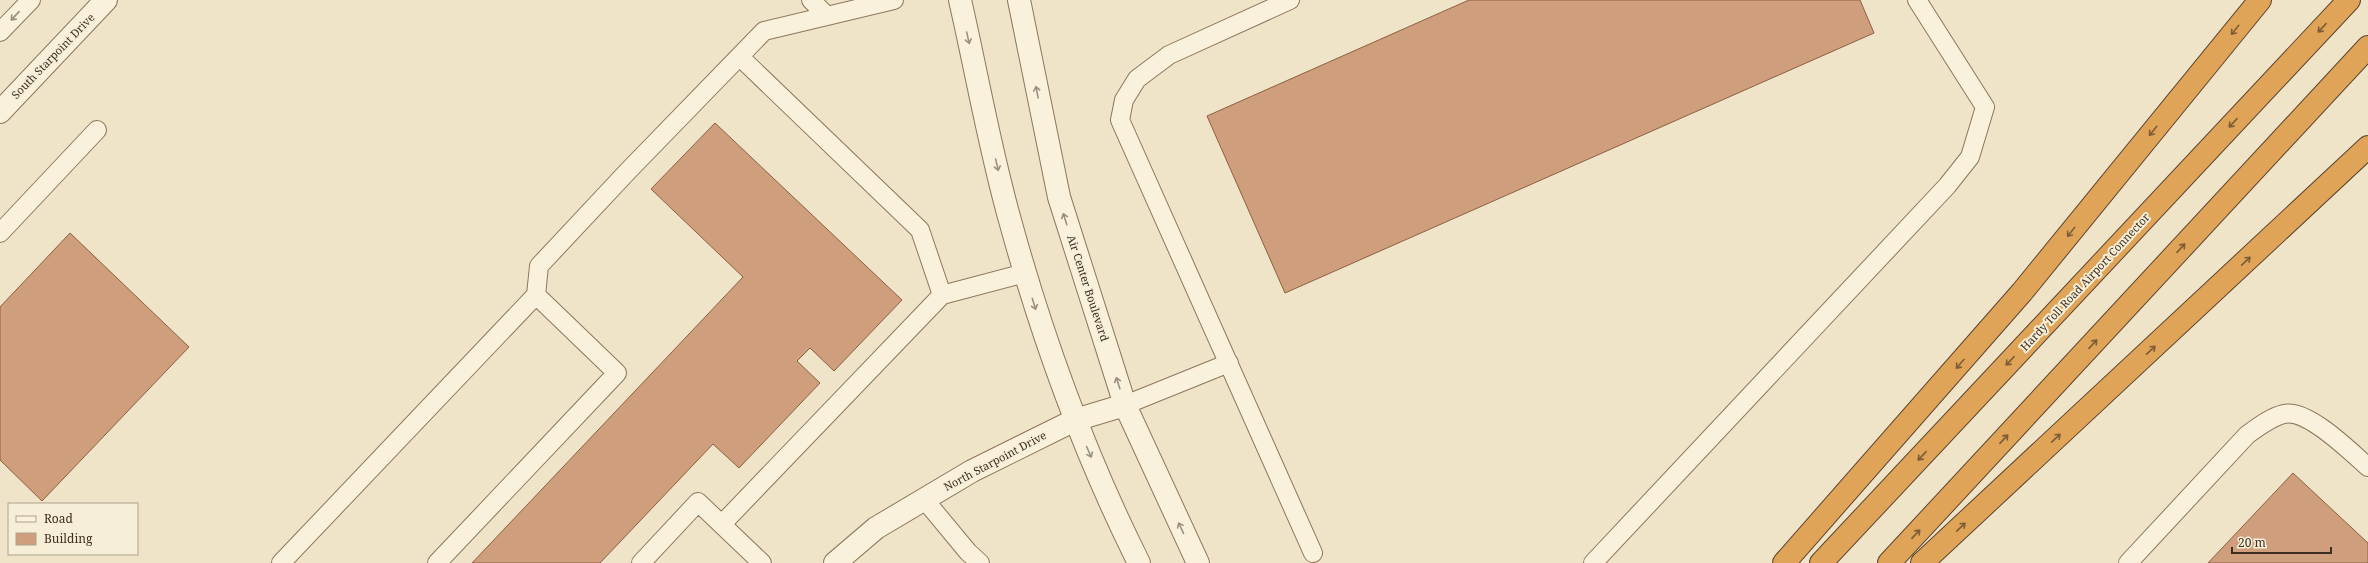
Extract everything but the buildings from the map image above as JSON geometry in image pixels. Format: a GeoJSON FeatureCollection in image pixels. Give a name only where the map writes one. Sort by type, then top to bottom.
{"type":"FeatureCollection","features":[{"type":"Feature","properties":{"kind":"highway"},"geometry":{"type":"LineString","coordinates":[[1784,563],[2022,292],[2260,0]]}},
{"type":"Feature","properties":{"kind":"highway","name":"Hardy Toll Road Airport Connector"},"geometry":{"type":"LineString","coordinates":[[1821,563],[2349,0]]}},
{"type":"Feature","properties":{"kind":"highway"},"geometry":{"type":"LineString","coordinates":[[1889,563],[2368,47]]}},
{"type":"Feature","properties":{"kind":"highway"},"geometry":{"type":"LineString","coordinates":[[1922,563],[2368,147]]}},
{"type":"Feature","properties":{"kind":"street","name":"South Starpoint Drive"},"geometry":{"type":"LineString","coordinates":[[0,112],[106,0]]}},
{"type":"Feature","properties":{"kind":"street"},"geometry":{"type":"LineString","coordinates":[[960,0],[1010,222],[1025,273],[1075,420],[1139,563]]}},
{"type":"Feature","properties":{"kind":"street","name":"Air Center Boulevard"},"geometry":{"type":"LineString","coordinates":[[1019,0],[1059,198],[1125,405],[1198,563]]}},
{"type":"Feature","properties":{"kind":"street","name":"North Starpoint Drive"},"geometry":{"type":"LineString","coordinates":[[835,563],[876,528],[972,471],[1075,420],[1125,405]]}},
{"type":"Feature","properties":{"kind":"lane"},"geometry":{"type":"LineString","coordinates":[[0,32],[30,0]]}},
{"type":"Feature","properties":{"kind":"lane"},"geometry":{"type":"LineString","coordinates":[[811,0],[827,16]]}},
{"type":"Feature","properties":{"kind":"lane"},"geometry":{"type":"LineString","coordinates":[[281,563],[536,295],[539,266],[628,171],[764,31],[894,0]]}},
{"type":"Feature","properties":{"kind":"lane"},"geometry":{"type":"LineString","coordinates":[[1290,0],[1169,55],[1136,80],[1124,100],[1120,120],[1313,554]]}},
{"type":"Feature","properties":{"kind":"lane"},"geometry":{"type":"LineString","coordinates":[[1592,563],[1947,186],[1970,157],[1985,106],[1917,0]]}},
{"type":"Feature","properties":{"kind":"lane"},"geometry":{"type":"LineString","coordinates":[[740,57],[920,230],[942,295]]}},
{"type":"Feature","properties":{"kind":"lane"},"geometry":{"type":"LineString","coordinates":[[0,233],[97,130]]}},
{"type":"Feature","properties":{"kind":"lane"},"geometry":{"type":"LineString","coordinates":[[722,524],[942,295],[1025,273]]}},
{"type":"Feature","properties":{"kind":"lane"},"geometry":{"type":"LineString","coordinates":[[437,563],[617,373],[536,295]]}},
{"type":"Feature","properties":{"kind":"lane"},"geometry":{"type":"LineString","coordinates":[[1125,405],[1229,363]]}},
{"type":"Feature","properties":{"kind":"lane"},"geometry":{"type":"LineString","coordinates":[[2128,563],[2247,435],[2264,423],[2286,413],[2311,419],[2368,467]]}},
{"type":"Feature","properties":{"kind":"lane"},"geometry":{"type":"LineString","coordinates":[[924,499],[968,559]]}},
{"type":"Feature","properties":{"kind":"lane"},"geometry":{"type":"LineString","coordinates":[[640,563],[698,502],[762,563]]}}]}
